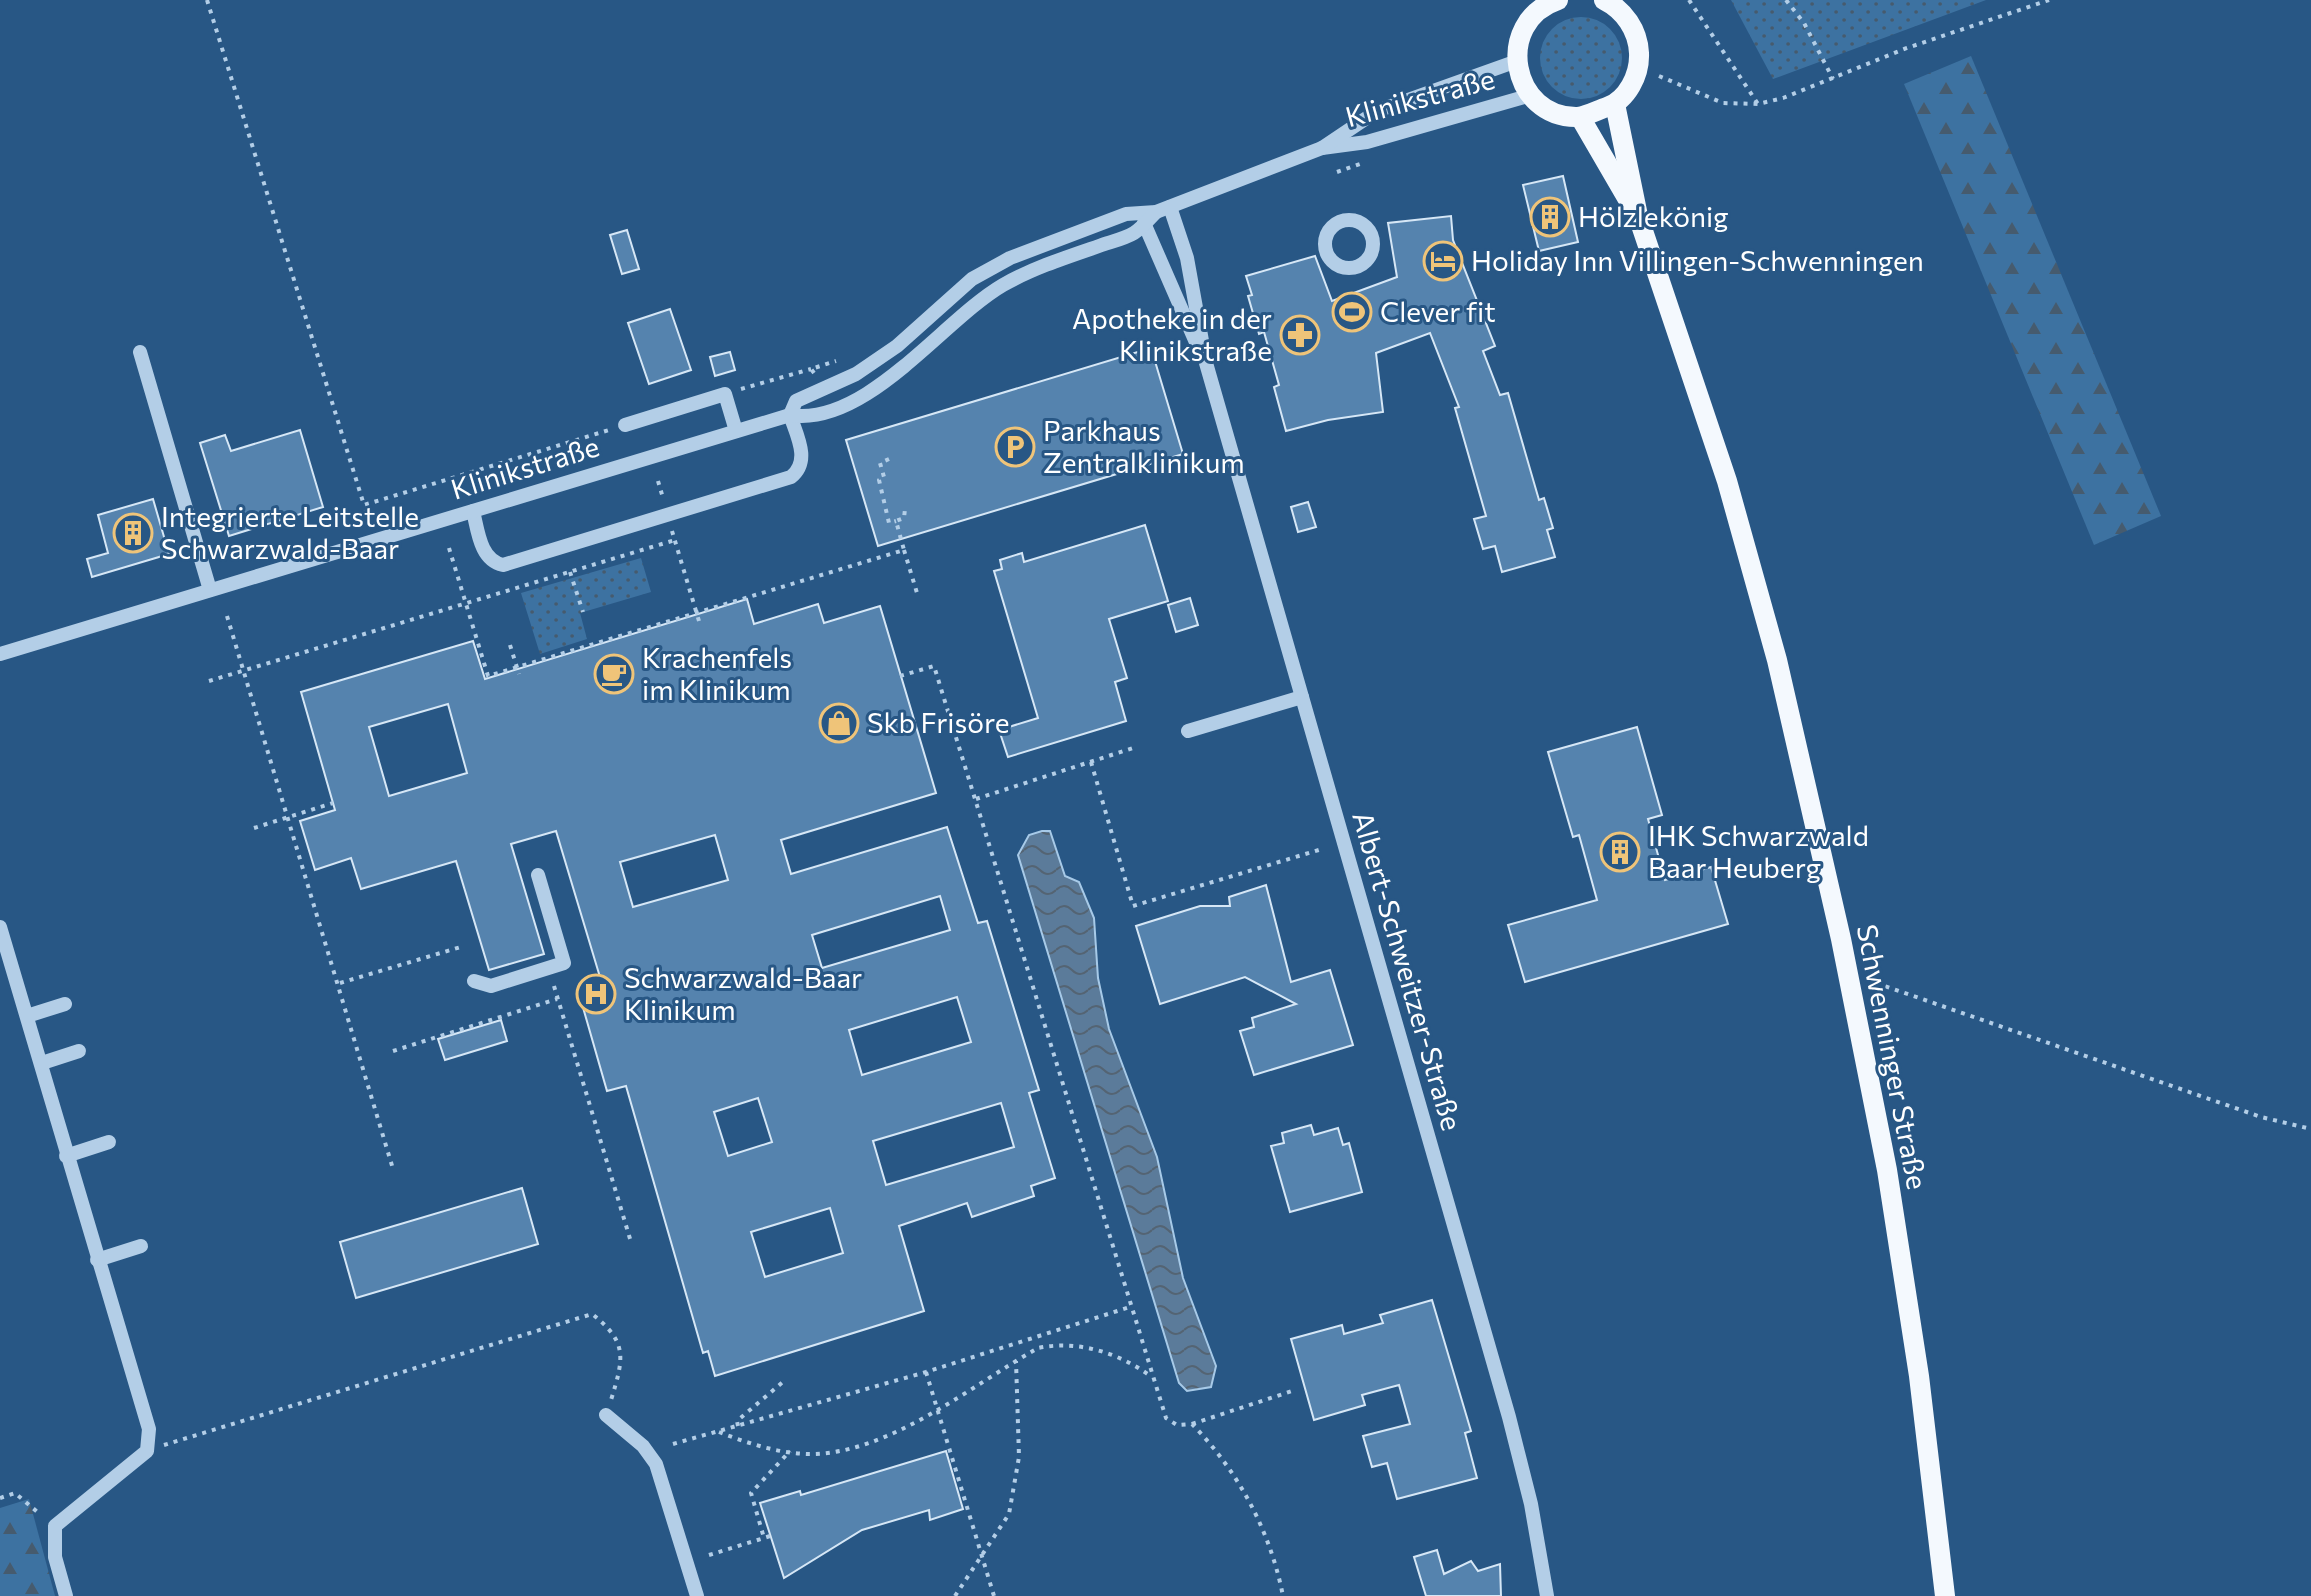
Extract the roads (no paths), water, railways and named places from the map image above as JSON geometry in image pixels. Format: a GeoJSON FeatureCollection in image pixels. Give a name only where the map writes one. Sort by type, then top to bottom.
{"type":"FeatureCollection","features":[{"type":"Feature","properties":{"kind":"main road"},"geometry":{"type":"LineString","coordinates":[[1546,2],[1527,21],[1518,40],[1517,61],[1531,95],[1562,115],[1580,117],[1615,104],[1628,90],[1637,73],[1639,54],[1636,35],[1627,18],[1604,0]]}},
{"type":"Feature","properties":{"kind":"main road","name":"Schwenninger Straße"},"geometry":{"type":"LineString","coordinates":[[1615,104],[1638,216],[1727,481],[1777,660],[1811,802],[1887,1170],[1919,1376],[1945,1596]]}},
{"type":"Feature","properties":{"kind":"main road","name":"Schwenninger Straße"},"geometry":{"type":"LineString","coordinates":[[1580,117],[1638,216]]}},
{"type":"Feature","properties":{"kind":"street","name":"Klinikstraße"},"geometry":{"type":"LineString","coordinates":[[790,415],[796,401],[856,374],[897,346],[972,279],[1010,258],[1126,214],[1163,209],[1322,148],[1377,111],[1517,61]]}},
{"type":"Feature","properties":{"kind":"street","name":"Klinikstraße"},"geometry":{"type":"LineString","coordinates":[[1322,148],[1367,142],[1531,95]]}},
{"type":"Feature","properties":{"kind":"street","name":"Klinikstraße"},"geometry":{"type":"LineString","coordinates":[[0,654],[790,415],[805,417],[866,393],[913,360],[973,304],[1004,285],[1034,269],[1134,233],[1163,209]]}},
{"type":"Feature","properties":{"kind":"street","name":"Albert-Schweitzer-Straße"},"geometry":{"type":"LineString","coordinates":[[1163,209],[1187,258],[1206,363],[1509,1417],[1531,1504],[1547,1596]]}},
{"type":"Feature","properties":{"kind":"street","name":"Albert-Schweitzer-Straße"},"geometry":{"type":"LineString","coordinates":[[1144,223],[1171,291],[1206,363]]}},
{"type":"Feature","properties":{"kind":"street"},"geometry":{"type":"LineString","coordinates":[[140,352],[210,590]]}},
{"type":"Feature","properties":{"kind":"street"},"geometry":{"type":"LineString","coordinates":[[625,425],[725,394],[736,431]]}},
{"type":"Feature","properties":{"kind":"street"},"geometry":{"type":"LineString","coordinates":[[473,511],[479,538],[493,563],[503,565],[518,561],[791,477],[800,469],[803,458],[790,415]]}},
{"type":"Feature","properties":{"kind":"street"},"geometry":{"type":"LineString","coordinates":[[1188,731],[1302,697]]}},
{"type":"Feature","properties":{"kind":"street"},"geometry":{"type":"LineString","coordinates":[[474,981],[491,986],[564,963],[538,875]]}},
{"type":"Feature","properties":{"kind":"street"},"geometry":{"type":"LineString","coordinates":[[0,927],[149,1429],[147,1451],[55,1526],[55,1557],[66,1596]]}},
{"type":"Feature","properties":{"kind":"street"},"geometry":{"type":"LineString","coordinates":[[27,1016],[65,1004]]}},
{"type":"Feature","properties":{"kind":"street"},"geometry":{"type":"LineString","coordinates":[[42,1063],[79,1051]]}},
{"type":"Feature","properties":{"kind":"street"},"geometry":{"type":"LineString","coordinates":[[66,1156],[109,1142]]}},
{"type":"Feature","properties":{"kind":"street"},"geometry":{"type":"LineString","coordinates":[[97,1260],[141,1246]]}},
{"type":"Feature","properties":{"kind":"street"},"geometry":{"type":"LineString","coordinates":[[606,1415],[643,1446],[656,1464],[697,1596]]}},
{"type":"Feature","properties":{"kind":"water"},"geometry":{"type":"Polygon","coordinates":[[[1050,831],[1065,876],[1079,882],[1094,918],[1098,978],[1109,1029],[1157,1157],[1183,1278],[1216,1366],[1211,1387],[1187,1391],[1179,1383],[1018,855],[1029,835],[1050,831]]]}},
{"type":"Feature","properties":{"kind":"place","name":"Hölzlekönig"},"geometry":{"type":"Point","coordinates":[1550,217]}},
{"type":"Feature","properties":{"kind":"place","name":"Holiday Inn Villingen-Schwenningen"},"geometry":{"type":"Point","coordinates":[1443,261]}},
{"type":"Feature","properties":{"kind":"place","name":"Clever fit"},"geometry":{"type":"Point","coordinates":[1352,312]}},
{"type":"Feature","properties":{"kind":"place","name":"Apotheke in der Klinikstraße"},"geometry":{"type":"Point","coordinates":[1300,335]}},
{"type":"Feature","properties":{"kind":"place","name":"Parkhaus Zentralklinikum"},"geometry":{"type":"Point","coordinates":[1015,447]}},
{"type":"Feature","properties":{"kind":"place","name":"Integrierte Leitstelle Schwarzwald-Baar"},"geometry":{"type":"Point","coordinates":[133,533]}},
{"type":"Feature","properties":{"kind":"place","name":"Krachenfels im Klinikum"},"geometry":{"type":"Point","coordinates":[614,674]}},
{"type":"Feature","properties":{"kind":"place","name":"Skb Frisöre"},"geometry":{"type":"Point","coordinates":[839,723]}},
{"type":"Feature","properties":{"kind":"place","name":"IHK Schwarzwald Baar Heuberg"},"geometry":{"type":"Point","coordinates":[1620,852]}},
{"type":"Feature","properties":{"kind":"place","name":"Schwarzwald-Baar Klinikum"},"geometry":{"type":"Point","coordinates":[596,994]}}]}
